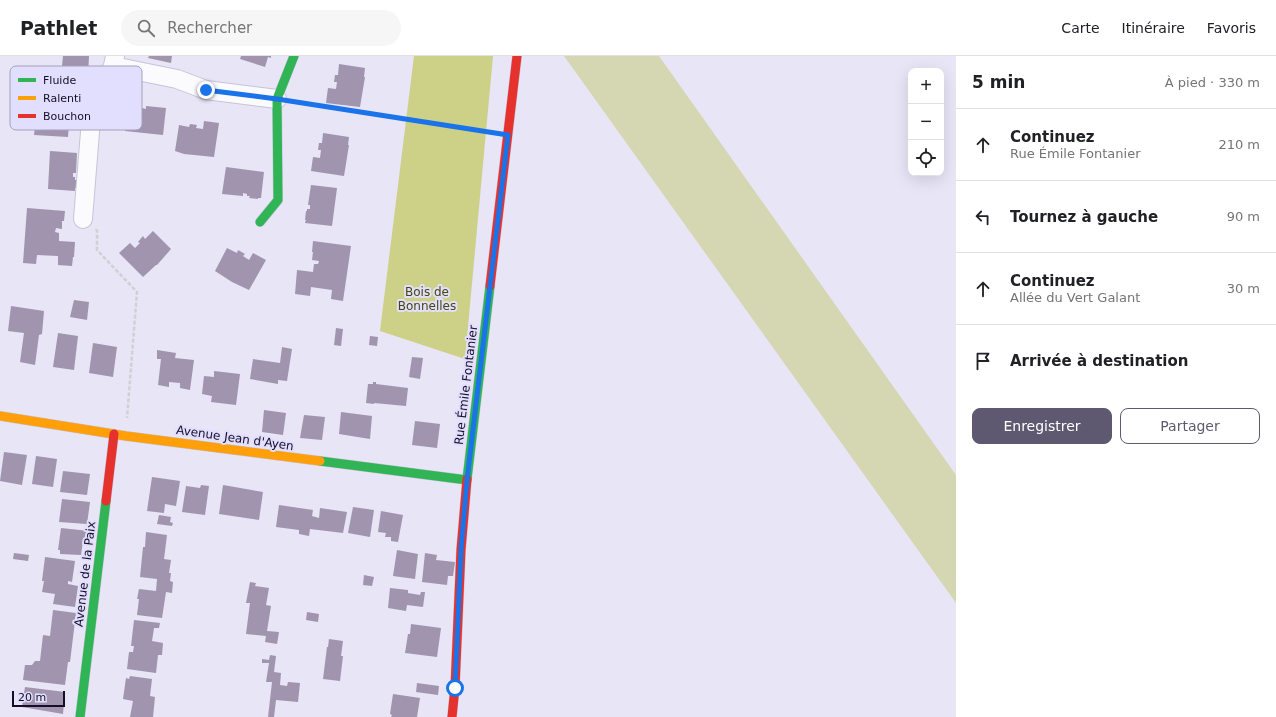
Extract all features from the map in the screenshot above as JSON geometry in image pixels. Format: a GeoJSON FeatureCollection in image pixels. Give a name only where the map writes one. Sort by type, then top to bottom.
{"type":"FeatureCollection","features":[{"type":"Feature","properties":{"kind":"street"},"geometry":{"type":"LineString","coordinates":[[260,222],[278,200],[277,99],[294,56]]}},
{"type":"Feature","properties":{"kind":"street","name":"Rue Émile Fontanier"},"geometry":{"type":"LineString","coordinates":[[452,717],[455,688],[461,550],[467,480],[517,56]]}},
{"type":"Feature","properties":{"kind":"street"},"geometry":{"type":"LineString","coordinates":[[114,61],[132,66]]}},
{"type":"Feature","properties":{"kind":"street"},"geometry":{"type":"LineString","coordinates":[[142,69],[177,79],[206,90],[277,99]]}},
{"type":"Feature","properties":{"kind":"street"},"geometry":{"type":"LineString","coordinates":[[83,216],[90,130]]}},
{"type":"Feature","properties":{"kind":"street","name":"Avenue Jean d'Ayen"},"geometry":{"type":"LineString","coordinates":[[0,416],[126,436],[467,480]]}},
{"type":"Feature","properties":{"kind":"street","name":"Avenue de la Paix"},"geometry":{"type":"LineString","coordinates":[[80,717],[114,434]]}},
{"type":"Feature","properties":{"kind":"path"},"geometry":{"type":"LineString","coordinates":[[277,99],[508,135]]}},
{"type":"Feature","properties":{"kind":"path"},"geometry":{"type":"LineString","coordinates":[[83,216],[97,231],[97,250],[137,292],[126,436]]}},
{"type":"Feature","properties":{"kind":"green space","name":"Bois de Bonnelles"},"geometry":{"type":"Polygon","coordinates":[[[414,56],[493,56],[465,359],[380,331],[414,56]]]}},
{"type":"Feature","properties":{"kind":"green space"},"geometry":{"type":"Polygon","coordinates":[[[564,56],[659,56],[956,475],[956,603],[564,56]]]}},
{"type":"Feature","properties":{"kind":"building"},"geometry":{"type":"Polygon","coordinates":[[[63,56],[89,56],[89,66],[62,66],[63,56]]]}},
{"type":"Feature","properties":{"kind":"building"},"geometry":{"type":"Polygon","coordinates":[[[149,56],[172,56],[171,63],[148,58],[149,56]]]}},
{"type":"Feature","properties":{"kind":"building"},"geometry":{"type":"Polygon","coordinates":[[[241,56],[271,56],[271,58],[268,57],[265,67],[240,59],[241,56]]]}},
{"type":"Feature","properties":{"kind":"building"},"geometry":{"type":"Polygon","coordinates":[[[339,64],[365,68],[360,107],[326,103],[328,88],[336,89],[337,82],[334,82],[335,75],[338,75],[339,64]]]}},
{"type":"Feature","properties":{"kind":"building"},"geometry":{"type":"Polygon","coordinates":[[[146,106],[166,108],[163,135],[125,131],[142,130],[142,108],[146,109],[146,106]]]}},
{"type":"Feature","properties":{"kind":"building"},"geometry":{"type":"Polygon","coordinates":[[[204,121],[219,123],[214,157],[184,154],[175,151],[179,125],[189,127],[190,124],[197,125],[196,128],[203,129],[204,121]]]}},
{"type":"Feature","properties":{"kind":"building"},"geometry":{"type":"Polygon","coordinates":[[[35,130],[68,130],[68,137],[34,135],[35,130]]]}},
{"type":"Feature","properties":{"kind":"building"},"geometry":{"type":"Polygon","coordinates":[[[323,133],[349,137],[344,176],[311,171],[313,157],[320,158],[321,150],[318,150],[319,143],[322,143],[323,133]]]}},
{"type":"Feature","properties":{"kind":"building"},"geometry":{"type":"Polygon","coordinates":[[[50,151],[77,153],[76,173],[73,173],[73,177],[77,180],[75,191],[48,189],[50,151]]]}},
{"type":"Feature","properties":{"kind":"building"},"geometry":{"type":"Polygon","coordinates":[[[226,167],[264,172],[261,198],[249,198],[250,196],[243,193],[243,196],[222,194],[226,167]]]}},
{"type":"Feature","properties":{"kind":"building"},"geometry":{"type":"Polygon","coordinates":[[[311,185],[337,188],[332,226],[305,223],[306,211],[307,209],[310,209],[310,205],[308,205],[311,185]]]}},
{"type":"Feature","properties":{"kind":"building"},"geometry":{"type":"Polygon","coordinates":[[[27,208],[65,211],[64,221],[62,221],[62,229],[56,228],[55,232],[59,233],[59,241],[75,242],[72,266],[58,265],[58,256],[37,255],[36,264],[23,263],[27,208]]]}},
{"type":"Feature","properties":{"kind":"building"},"geometry":{"type":"Polygon","coordinates":[[[153,231],[171,249],[157,265],[143,277],[119,253],[130,243],[135,248],[140,243],[138,242],[143,236],[145,239],[153,231]]]}},
{"type":"Feature","properties":{"kind":"building"},"geometry":{"type":"Polygon","coordinates":[[[313,241],[351,246],[343,301],[331,299],[332,290],[311,287],[310,296],[295,294],[297,270],[313,272],[314,264],[318,264],[319,261],[312,260],[313,241]]]}},
{"type":"Feature","properties":{"kind":"building"},"geometry":{"type":"Polygon","coordinates":[[[227,248],[237,253],[238,250],[245,254],[243,256],[249,260],[253,253],[266,260],[249,290],[232,282],[215,271],[227,248]]]}},
{"type":"Feature","properties":{"kind":"building"},"geometry":{"type":"Polygon","coordinates":[[[74,300],[89,302],[87,320],[70,317],[74,300]]]}},
{"type":"Feature","properties":{"kind":"building"},"geometry":{"type":"Polygon","coordinates":[[[11,306],[44,311],[42,334],[39,335],[35,365],[20,362],[24,333],[8,331],[11,306]]]}},
{"type":"Feature","properties":{"kind":"building"},"geometry":{"type":"Polygon","coordinates":[[[336,328],[343,329],[341,346],[334,345],[336,328]]]}},
{"type":"Feature","properties":{"kind":"building"},"geometry":{"type":"Polygon","coordinates":[[[58,333],[78,336],[74,370],[53,367],[58,333]]]}},
{"type":"Feature","properties":{"kind":"building"},"geometry":{"type":"Polygon","coordinates":[[[370,336],[378,337],[377,346],[369,345],[370,336]]]}},
{"type":"Feature","properties":{"kind":"building"},"geometry":{"type":"Polygon","coordinates":[[[93,343],[117,347],[113,377],[89,373],[93,343]]]}},
{"type":"Feature","properties":{"kind":"building"},"geometry":{"type":"Polygon","coordinates":[[[282,347],[292,349],[287,381],[278,380],[278,384],[250,379],[253,359],[280,363],[282,347]]]}},
{"type":"Feature","properties":{"kind":"building"},"geometry":{"type":"Polygon","coordinates":[[[157,350],[176,353],[175,358],[194,360],[190,390],[180,388],[180,383],[169,382],[169,387],[158,385],[161,359],[157,359],[157,350]]]}},
{"type":"Feature","properties":{"kind":"building"},"geometry":{"type":"Polygon","coordinates":[[[412,357],[423,358],[420,379],[409,377],[412,357]]]}},
{"type":"Feature","properties":{"kind":"building"},"geometry":{"type":"Polygon","coordinates":[[[214,371],[240,374],[236,405],[211,402],[212,396],[202,394],[204,376],[214,377],[214,371]]]}},
{"type":"Feature","properties":{"kind":"building"},"geometry":{"type":"Polygon","coordinates":[[[373,382],[376,382],[376,384],[408,388],[406,406],[366,403],[368,384],[373,384],[373,382]]]}},
{"type":"Feature","properties":{"kind":"building"},"geometry":{"type":"Polygon","coordinates":[[[264,410],[286,413],[283,435],[262,432],[264,410]]]}},
{"type":"Feature","properties":{"kind":"building"},"geometry":{"type":"Polygon","coordinates":[[[341,412],[372,416],[370,439],[339,434],[341,412]]]}},
{"type":"Feature","properties":{"kind":"building"},"geometry":{"type":"Polygon","coordinates":[[[304,415],[325,417],[322,440],[300,438],[304,415]]]}},
{"type":"Feature","properties":{"kind":"building"},"geometry":{"type":"Polygon","coordinates":[[[415,421],[440,424],[437,448],[412,445],[415,421]]]}},
{"type":"Feature","properties":{"kind":"building"},"geometry":{"type":"Polygon","coordinates":[[[4,452],[27,455],[22,485],[0,481],[4,452]]]}},
{"type":"Feature","properties":{"kind":"building"},"geometry":{"type":"Polygon","coordinates":[[[36,456],[57,459],[53,487],[32,484],[36,456]]]}},
{"type":"Feature","properties":{"kind":"building"},"geometry":{"type":"Polygon","coordinates":[[[63,471],[90,474],[87,495],[60,492],[63,471]]]}},
{"type":"Feature","properties":{"kind":"building"},"geometry":{"type":"Polygon","coordinates":[[[152,477],[180,481],[176,506],[165,504],[164,513],[147,511],[152,477]]]}},
{"type":"Feature","properties":{"kind":"building"},"geometry":{"type":"Polygon","coordinates":[[[201,485],[209,486],[205,515],[182,512],[186,486],[200,488],[201,485]]]}},
{"type":"Feature","properties":{"kind":"building"},"geometry":{"type":"Polygon","coordinates":[[[223,485],[263,492],[259,520],[219,514],[223,485]]]}},
{"type":"Feature","properties":{"kind":"building"},"geometry":{"type":"Polygon","coordinates":[[[62,499],[90,502],[87,524],[59,522],[62,499]]]}},
{"type":"Feature","properties":{"kind":"building"},"geometry":{"type":"Polygon","coordinates":[[[279,505],[313,510],[312,516],[319,518],[320,508],[347,512],[343,533],[310,529],[309,536],[299,534],[299,530],[276,527],[279,505]]]}},
{"type":"Feature","properties":{"kind":"building"},"geometry":{"type":"Polygon","coordinates":[[[353,507],[374,510],[370,537],[348,533],[353,507]]]}},
{"type":"Feature","properties":{"kind":"building"},"geometry":{"type":"Polygon","coordinates":[[[381,511],[403,515],[398,542],[391,541],[391,537],[385,537],[386,533],[378,532],[381,511]]]}},
{"type":"Feature","properties":{"kind":"building"},"geometry":{"type":"Polygon","coordinates":[[[159,515],[171,517],[170,522],[173,523],[172,526],[157,524],[159,515]]]}},
{"type":"Feature","properties":{"kind":"building"},"geometry":{"type":"Polygon","coordinates":[[[61,528],[89,531],[88,541],[83,541],[81,555],[60,554],[60,550],[58,550],[61,528]]]}},
{"type":"Feature","properties":{"kind":"building"},"geometry":{"type":"Polygon","coordinates":[[[146,532],[167,535],[164,559],[171,560],[169,573],[171,573],[170,581],[173,582],[172,593],[166,592],[162,618],[137,615],[139,599],[137,599],[139,589],[156,591],[157,579],[140,577],[146,532]]]}},
{"type":"Feature","properties":{"kind":"building"},"geometry":{"type":"Polygon","coordinates":[[[397,550],[418,554],[415,579],[393,576],[397,550]]]}},
{"type":"Feature","properties":{"kind":"building"},"geometry":{"type":"Polygon","coordinates":[[[14,553],[29,555],[28,561],[13,559],[14,553]]]}},
{"type":"Feature","properties":{"kind":"building"},"geometry":{"type":"Polygon","coordinates":[[[425,553],[437,555],[436,560],[455,562],[453,576],[448,576],[447,585],[422,582],[425,553]]]}},
{"type":"Feature","properties":{"kind":"building"},"geometry":{"type":"Polygon","coordinates":[[[45,557],[75,561],[72,582],[68,581],[68,584],[78,586],[75,607],[53,604],[55,594],[42,592],[45,557]]]}},
{"type":"Feature","properties":{"kind":"building"},"geometry":{"type":"Polygon","coordinates":[[[364,575],[374,577],[372,586],[363,585],[364,575]]]}},
{"type":"Feature","properties":{"kind":"building"},"geometry":{"type":"Polygon","coordinates":[[[250,582],[256,583],[255,586],[269,588],[266,605],[271,606],[267,631],[279,632],[277,644],[265,642],[266,636],[246,634],[250,603],[246,603],[250,582]]]}},
{"type":"Feature","properties":{"kind":"building"},"geometry":{"type":"Polygon","coordinates":[[[390,588],[408,590],[408,593],[420,595],[421,592],[425,592],[423,607],[407,605],[406,611],[388,608],[390,588]]]}},
{"type":"Feature","properties":{"kind":"building"},"geometry":{"type":"Polygon","coordinates":[[[53,610],[76,613],[70,662],[68,662],[65,685],[23,680],[25,665],[32,665],[35,661],[40,661],[43,635],[50,636],[53,610]]]}},
{"type":"Feature","properties":{"kind":"building"},"geometry":{"type":"Polygon","coordinates":[[[307,612],[319,614],[318,622],[306,620],[307,612]]]}},
{"type":"Feature","properties":{"kind":"building"},"geometry":{"type":"Polygon","coordinates":[[[134,620],[160,623],[159,628],[154,628],[152,641],[163,643],[162,655],[158,655],[156,673],[127,669],[129,652],[133,652],[134,646],[131,646],[134,620]]]}},
{"type":"Feature","properties":{"kind":"building"},"geometry":{"type":"Polygon","coordinates":[[[411,624],[441,628],[437,657],[405,653],[411,624]]]}},
{"type":"Feature","properties":{"kind":"building"},"geometry":{"type":"Polygon","coordinates":[[[329,639],[343,641],[340,681],[323,679],[329,639]]]}},
{"type":"Feature","properties":{"kind":"building"},"geometry":{"type":"Polygon","coordinates":[[[270,655],[276,656],[274,672],[281,673],[280,685],[287,686],[288,682],[300,683],[298,702],[276,700],[274,717],[268,717],[272,682],[266,682],[269,663],[262,663],[262,659],[269,660],[270,655]]]}},
{"type":"Feature","properties":{"kind":"building"},"geometry":{"type":"Polygon","coordinates":[[[130,676],[152,679],[150,696],[155,697],[153,717],[130,717],[133,701],[123,699],[126,678],[129,679],[130,676]]]}},
{"type":"Feature","properties":{"kind":"building"},"geometry":{"type":"Polygon","coordinates":[[[417,683],[439,686],[438,695],[416,692],[417,683]]]}},
{"type":"Feature","properties":{"kind":"building"},"geometry":{"type":"Polygon","coordinates":[[[25,687],[65,692],[63,714],[22,707],[25,687]]]}},
{"type":"Feature","properties":{"kind":"building"},"geometry":{"type":"Polygon","coordinates":[[[393,694],[420,698],[417,717],[391,717],[392,715],[390,714],[393,694]]]}},
{"type":"Feature","properties":{"kind":"traffic: fast"},"geometry":{"type":"LineString","coordinates":[[260,222],[278,200],[277,99],[294,56]]}},
{"type":"Feature","properties":{"kind":"traffic: fast"},"geometry":{"type":"LineString","coordinates":[[467,479],[490,286]]}},
{"type":"Feature","properties":{"kind":"traffic: fast"},"geometry":{"type":"LineString","coordinates":[[320,461],[467,480]]}},
{"type":"Feature","properties":{"kind":"traffic: fast"},"geometry":{"type":"LineString","coordinates":[[80,717],[106,501]]}},
{"type":"Feature","properties":{"kind":"traffic: slow"},"geometry":{"type":"LineString","coordinates":[[0,416],[126,436],[320,461]]}},
{"type":"Feature","properties":{"kind":"traffic: jam"},"geometry":{"type":"LineString","coordinates":[[490,286],[517,56]]}},
{"type":"Feature","properties":{"kind":"traffic: jam"},"geometry":{"type":"LineString","coordinates":[[106,501],[114,434]]}},
{"type":"Feature","properties":{"kind":"traffic: jam"},"geometry":{"type":"LineString","coordinates":[[452,717],[455,687],[461,550],[467,479]]}},
{"type":"Feature","properties":{"kind":"route"},"geometry":{"type":"LineString","coordinates":[[206,90],[277,99],[508,135],[467,480],[461,550],[455,688]]}}]}
